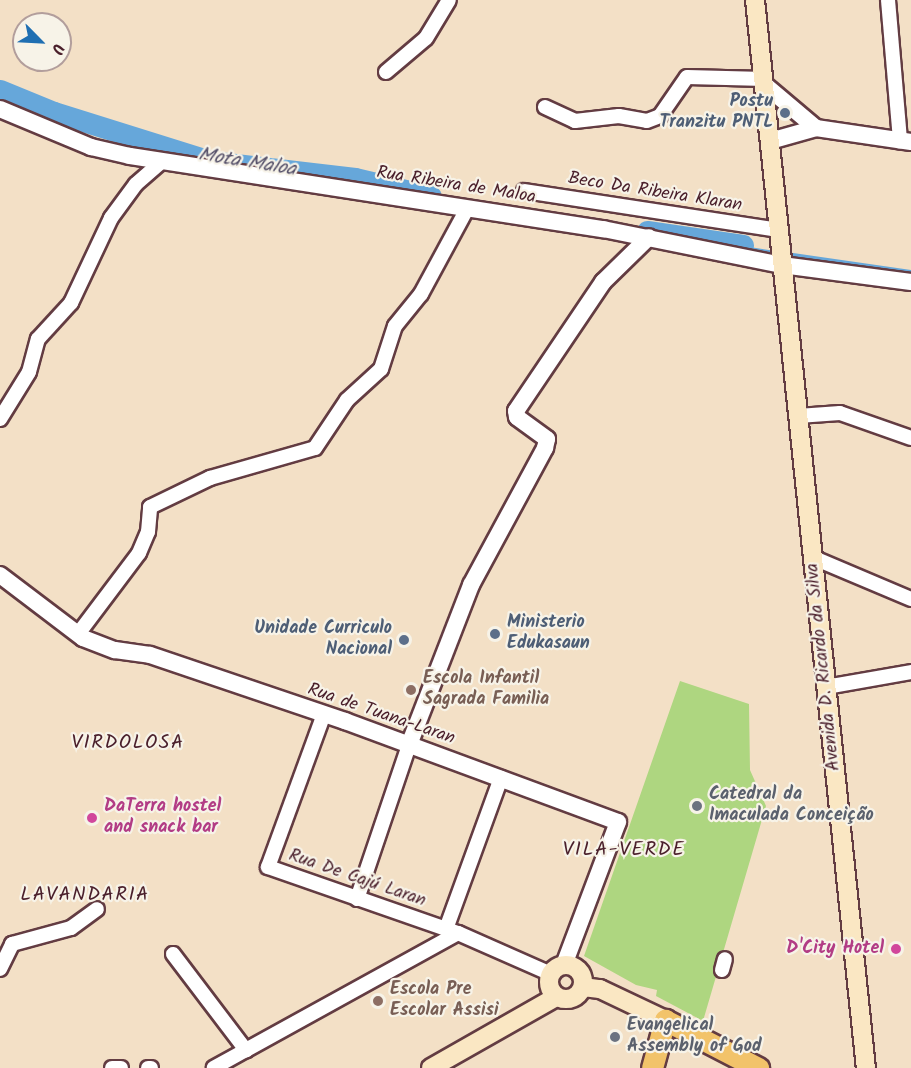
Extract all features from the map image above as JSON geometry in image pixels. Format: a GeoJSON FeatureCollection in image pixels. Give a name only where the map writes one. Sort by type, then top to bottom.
{"type":"FeatureCollection","features":[{"type":"Feature","properties":{"kind":"main road"},"geometry":{"type":"LineString","coordinates":[[755,0],[780,232]]}},
{"type":"Feature","properties":{"kind":"main road","name":"Avenida D. Ricardo da Silva"},"geometry":{"type":"LineString","coordinates":[[780,232],[866,1068]]}},
{"type":"Feature","properties":{"kind":"main road"},"geometry":{"type":"LineString","coordinates":[[556,997],[551,991],[557,970],[579,970],[583,987]]}},
{"type":"Feature","properties":{"kind":"main road"},"geometry":{"type":"LineString","coordinates":[[431,1068],[556,997],[572,999],[583,987]]}},
{"type":"Feature","properties":{"kind":"main road"},"geometry":{"type":"LineString","coordinates":[[583,987],[600,989],[758,1068]]}},
{"type":"Feature","properties":{"kind":"main road"},"geometry":{"type":"LineString","coordinates":[[652,1068],[665,1020]]}},
{"type":"Feature","properties":{"kind":"street"},"geometry":{"type":"LineString","coordinates":[[386,72],[426,38],[449,0]]}},
{"type":"Feature","properties":{"kind":"street"},"geometry":{"type":"LineString","coordinates":[[770,141],[816,128],[906,142],[888,0]]}},
{"type":"Feature","properties":{"kind":"street"},"geometry":{"type":"LineString","coordinates":[[545,107],[575,121],[620,116],[647,121],[660,116],[687,77],[765,83],[816,128]]}},
{"type":"Feature","properties":{"kind":"street","name":"Rua Ribeira de Maloa"},"geometry":{"type":"LineString","coordinates":[[0,109],[91,147],[162,161],[648,237],[911,282]]}},
{"type":"Feature","properties":{"kind":"street"},"geometry":{"type":"LineString","coordinates":[[0,419],[29,372],[38,339],[71,303],[111,218],[136,184],[162,161]]}},
{"type":"Feature","properties":{"kind":"street","name":"Beco Da Ribeira Klaran"},"geometry":{"type":"LineString","coordinates":[[524,191],[780,232]]}},
{"type":"Feature","properties":{"kind":"street"},"geometry":{"type":"LineString","coordinates":[[78,634],[139,554],[148,532],[150,507],[210,478],[315,448],[347,400],[381,369],[395,326],[421,294],[467,209]]}},
{"type":"Feature","properties":{"kind":"street"},"geometry":{"type":"LineString","coordinates":[[357,898],[409,745],[471,585],[545,448],[547,439],[517,417],[516,411],[603,282],[648,237]]}},
{"type":"Feature","properties":{"kind":"street"},"geometry":{"type":"LineString","coordinates":[[798,416],[840,413],[911,438]]}},
{"type":"Feature","properties":{"kind":"street"},"geometry":{"type":"LineString","coordinates":[[814,558],[911,599]]}},
{"type":"Feature","properties":{"kind":"street","name":"Rua de Tuana-Laran"},"geometry":{"type":"LineString","coordinates":[[0,574],[78,634],[115,650],[150,655],[324,714],[618,822],[557,970]]}},
{"type":"Feature","properties":{"kind":"street"},"geometry":{"type":"LineString","coordinates":[[826,687],[911,672]]}},
{"type":"Feature","properties":{"kind":"street","name":"Rua De Cajú Laran"},"geometry":{"type":"LineString","coordinates":[[324,714],[268,867],[557,970]]}},
{"type":"Feature","properties":{"kind":"street"},"geometry":{"type":"LineString","coordinates":[[214,1068],[452,931],[501,778]]}},
{"type":"Feature","properties":{"kind":"street"},"geometry":{"type":"LineString","coordinates":[[0,969],[12,944],[71,928],[97,909]]}},
{"type":"Feature","properties":{"kind":"street"},"geometry":{"type":"LineString","coordinates":[[173,954],[246,1050]]}},
{"type":"Feature","properties":{"kind":"street"},"geometry":{"type":"LineString","coordinates":[[112,1068],[121,1068]]}},
{"type":"Feature","properties":{"kind":"green space"},"geometry":{"type":"Polygon","coordinates":[[[680,681],[749,704],[750,770],[766,806],[703,1021],[656,996],[657,990],[636,985],[584,956],[680,681]]]}},
{"type":"Feature","properties":{"kind":"waterway","name":"Mota Maloa"},"geometry":{"type":"LineString","coordinates":[[0,90],[54,112],[210,161],[355,178],[431,196]]}},
{"type":"Feature","properties":{"kind":"waterway"},"geometry":{"type":"LineString","coordinates":[[0,94],[145,151]]}},
{"type":"Feature","properties":{"kind":"waterway","name":"Mota Maloa"},"geometry":{"type":"LineString","coordinates":[[647,231],[743,245]]}},
{"type":"Feature","properties":{"kind":"waterway","name":"Mota Maloa"},"geometry":{"type":"LineString","coordinates":[[711,243],[775,253]]}},
{"type":"Feature","properties":{"kind":"waterway"},"geometry":{"type":"LineString","coordinates":[[786,254],[911,272]]}},
{"type":"Feature","properties":{"kind":"place","name":"Postu Tranzitu PNTL"},"geometry":{"type":"Point","coordinates":[785,113]}},
{"type":"Feature","properties":{"kind":"place","name":"Ministerio Edukasaun"},"geometry":{"type":"Point","coordinates":[495,634]}},
{"type":"Feature","properties":{"kind":"place","name":"Unidade Curriculo Nacional"},"geometry":{"type":"Point","coordinates":[404,640]}},
{"type":"Feature","properties":{"kind":"place","name":"Escola Infantil Sagrada Familia"},"geometry":{"type":"Point","coordinates":[411,690]}},
{"type":"Feature","properties":{"kind":"place","name":"Catedral da Imaculada Conceição"},"geometry":{"type":"Point","coordinates":[697,806]}},
{"type":"Feature","properties":{"kind":"place","name":"DaTerra hostel and snack bar"},"geometry":{"type":"Point","coordinates":[92,818]}},
{"type":"Feature","properties":{"kind":"place","name":"D'City Hotel"},"geometry":{"type":"Point","coordinates":[896,949]}},
{"type":"Feature","properties":{"kind":"place","name":"Escola Pre Escolar Assisi"},"geometry":{"type":"Point","coordinates":[378,1001]}},
{"type":"Feature","properties":{"kind":"place","name":"Evangelical Assembly of God"},"geometry":{"type":"Point","coordinates":[615,1037]}},
{"type":"Feature","properties":{"kind":"district","name":"VIRDOLOSA"},"geometry":{"type":"Point","coordinates":[128,743]}},
{"type":"Feature","properties":{"kind":"district","name":"VILA-VERDE"},"geometry":{"type":"Point","coordinates":[624,850]}},
{"type":"Feature","properties":{"kind":"district","name":"LAVANDARIA"},"geometry":{"type":"Point","coordinates":[85,895]}}]}
